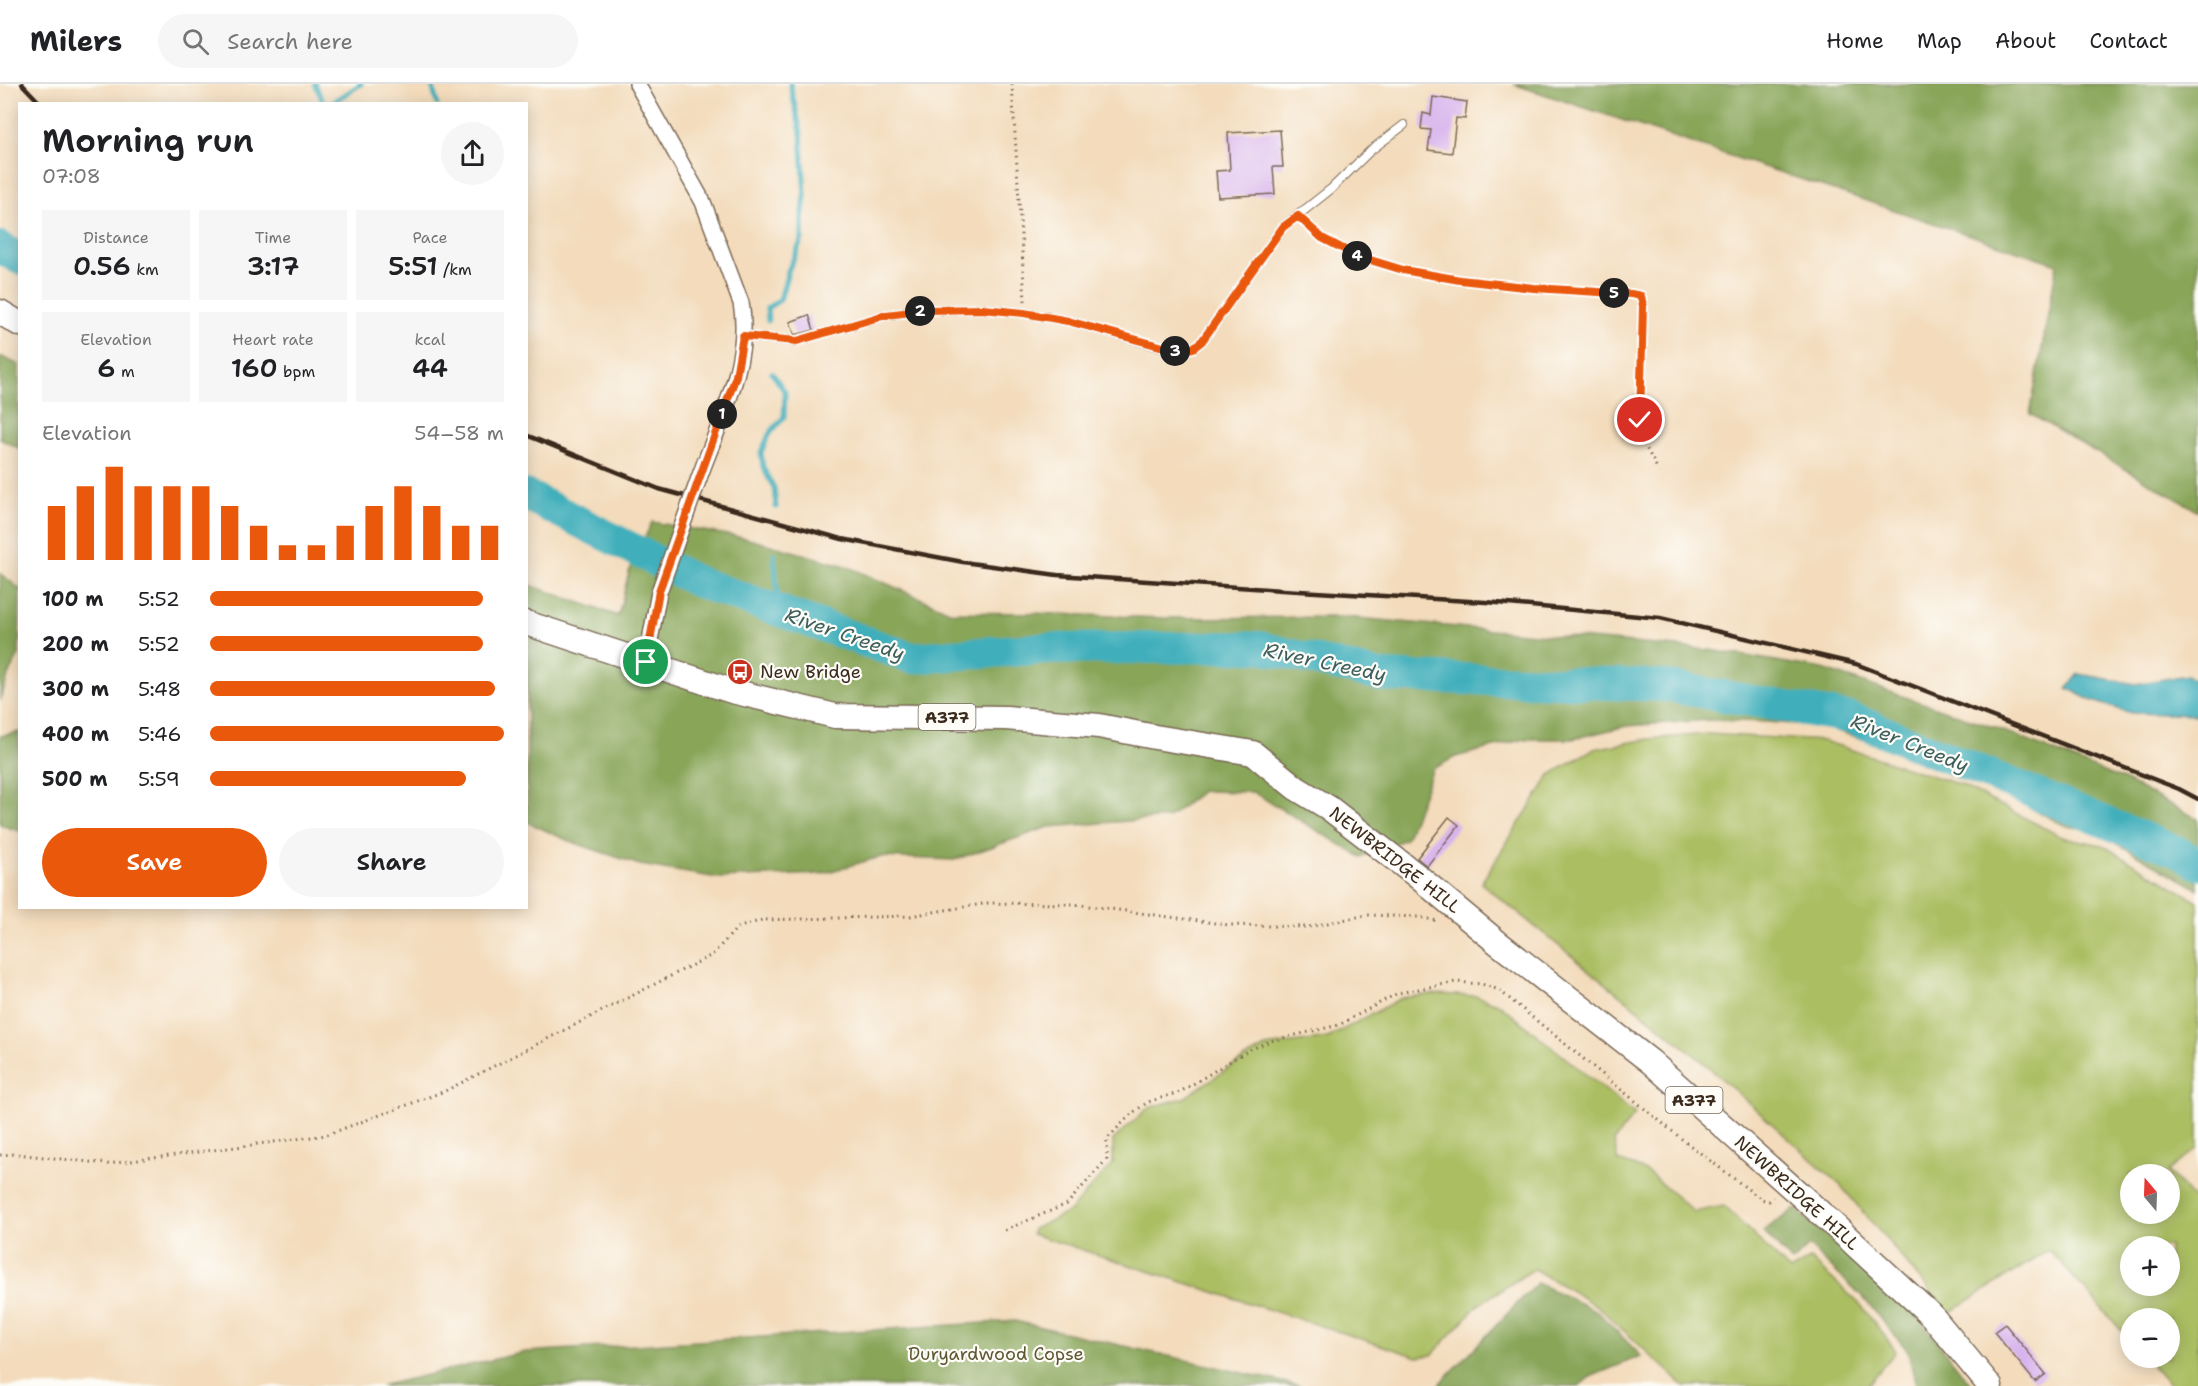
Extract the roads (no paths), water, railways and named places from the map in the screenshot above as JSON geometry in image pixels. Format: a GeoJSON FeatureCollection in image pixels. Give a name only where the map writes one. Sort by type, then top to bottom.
{"type":"FeatureCollection","features":[{"type":"Feature","properties":{"kind":"highway"},"geometry":{"type":"LineString","coordinates":[[0,312],[18,323]]}},
{"type":"Feature","properties":{"kind":"highway","name":"A377"},"geometry":{"type":"LineString","coordinates":[[528,624],[646,662]]}},
{"type":"Feature","properties":{"kind":"highway","name":"NEWBRIDGE HILL"},"geometry":{"type":"LineString","coordinates":[[646,662],[732,691],[835,716],[1006,718],[1099,726],[1253,753],[1296,788],[1329,808],[1651,1062],[1932,1316],[1990,1386]]}},
{"type":"Feature","properties":{"kind":"street"},"geometry":{"type":"LineString","coordinates":[[637,84],[703,202],[741,303],[744,318],[736,376],[659,591],[646,662]]}},
{"type":"Feature","properties":{"kind":"lane"},"geometry":{"type":"LineString","coordinates":[[743,336],[797,341],[886,315],[928,310],[983,309],[1068,321],[1178,351],[1193,348],[1202,341],[1283,227],[1332,189],[1371,150],[1404,125]]}},
{"type":"Feature","properties":{"kind":"water"},"geometry":{"type":"Polygon","coordinates":[[[2079,674],[2136,684],[2187,675],[2198,684],[2198,715],[2131,713],[2093,701],[2067,688],[2079,674]]]}},
{"type":"Feature","properties":{"kind":"waterway"},"geometry":{"type":"LineString","coordinates":[[315,84],[323,102]]}},
{"type":"Feature","properties":{"kind":"waterway"},"geometry":{"type":"LineString","coordinates":[[333,102],[361,84]]}},
{"type":"Feature","properties":{"kind":"waterway"},"geometry":{"type":"LineString","coordinates":[[432,84],[436,102]]}},
{"type":"Feature","properties":{"kind":"waterway"},"geometry":{"type":"LineString","coordinates":[[768,321],[767,308],[780,300],[788,271],[802,239],[805,196],[801,133],[790,84]]}},
{"type":"Feature","properties":{"kind":"waterway","name":"River Creedy"},"geometry":{"type":"LineString","coordinates":[[0,247],[18,258]]}},
{"type":"Feature","properties":{"kind":"waterway"},"geometry":{"type":"LineString","coordinates":[[772,373],[785,392],[784,417],[770,433],[761,452],[763,467],[774,488],[776,507]]}},
{"type":"Feature","properties":{"kind":"waterway","name":"River Creedy"},"geometry":{"type":"LineString","coordinates":[[528,496],[698,582],[912,658],[1034,649],[1260,647],[1381,676],[1665,686],[1851,718],[2176,851],[2198,864]]}},
{"type":"Feature","properties":{"kind":"waterway"},"geometry":{"type":"LineString","coordinates":[[774,554],[779,611]]}},
{"type":"Feature","properties":{"kind":"railway"},"geometry":{"type":"LineString","coordinates":[[22,84],[39,102]]}},
{"type":"Feature","properties":{"kind":"railway"},"geometry":{"type":"LineString","coordinates":[[528,436],[659,489],[842,539],[963,562],[1057,575],[1486,602],[1660,618],[1856,664],[2179,789],[2198,799]]}},
{"type":"Feature","properties":{"kind":"place","name":"New Bridge"},"geometry":{"type":"Point","coordinates":[740,672]}},
{"type":"Feature","properties":{"kind":"park label","name":"Duryardwood Copse"},"geometry":{"type":"Point","coordinates":[996,1354]}}]}
